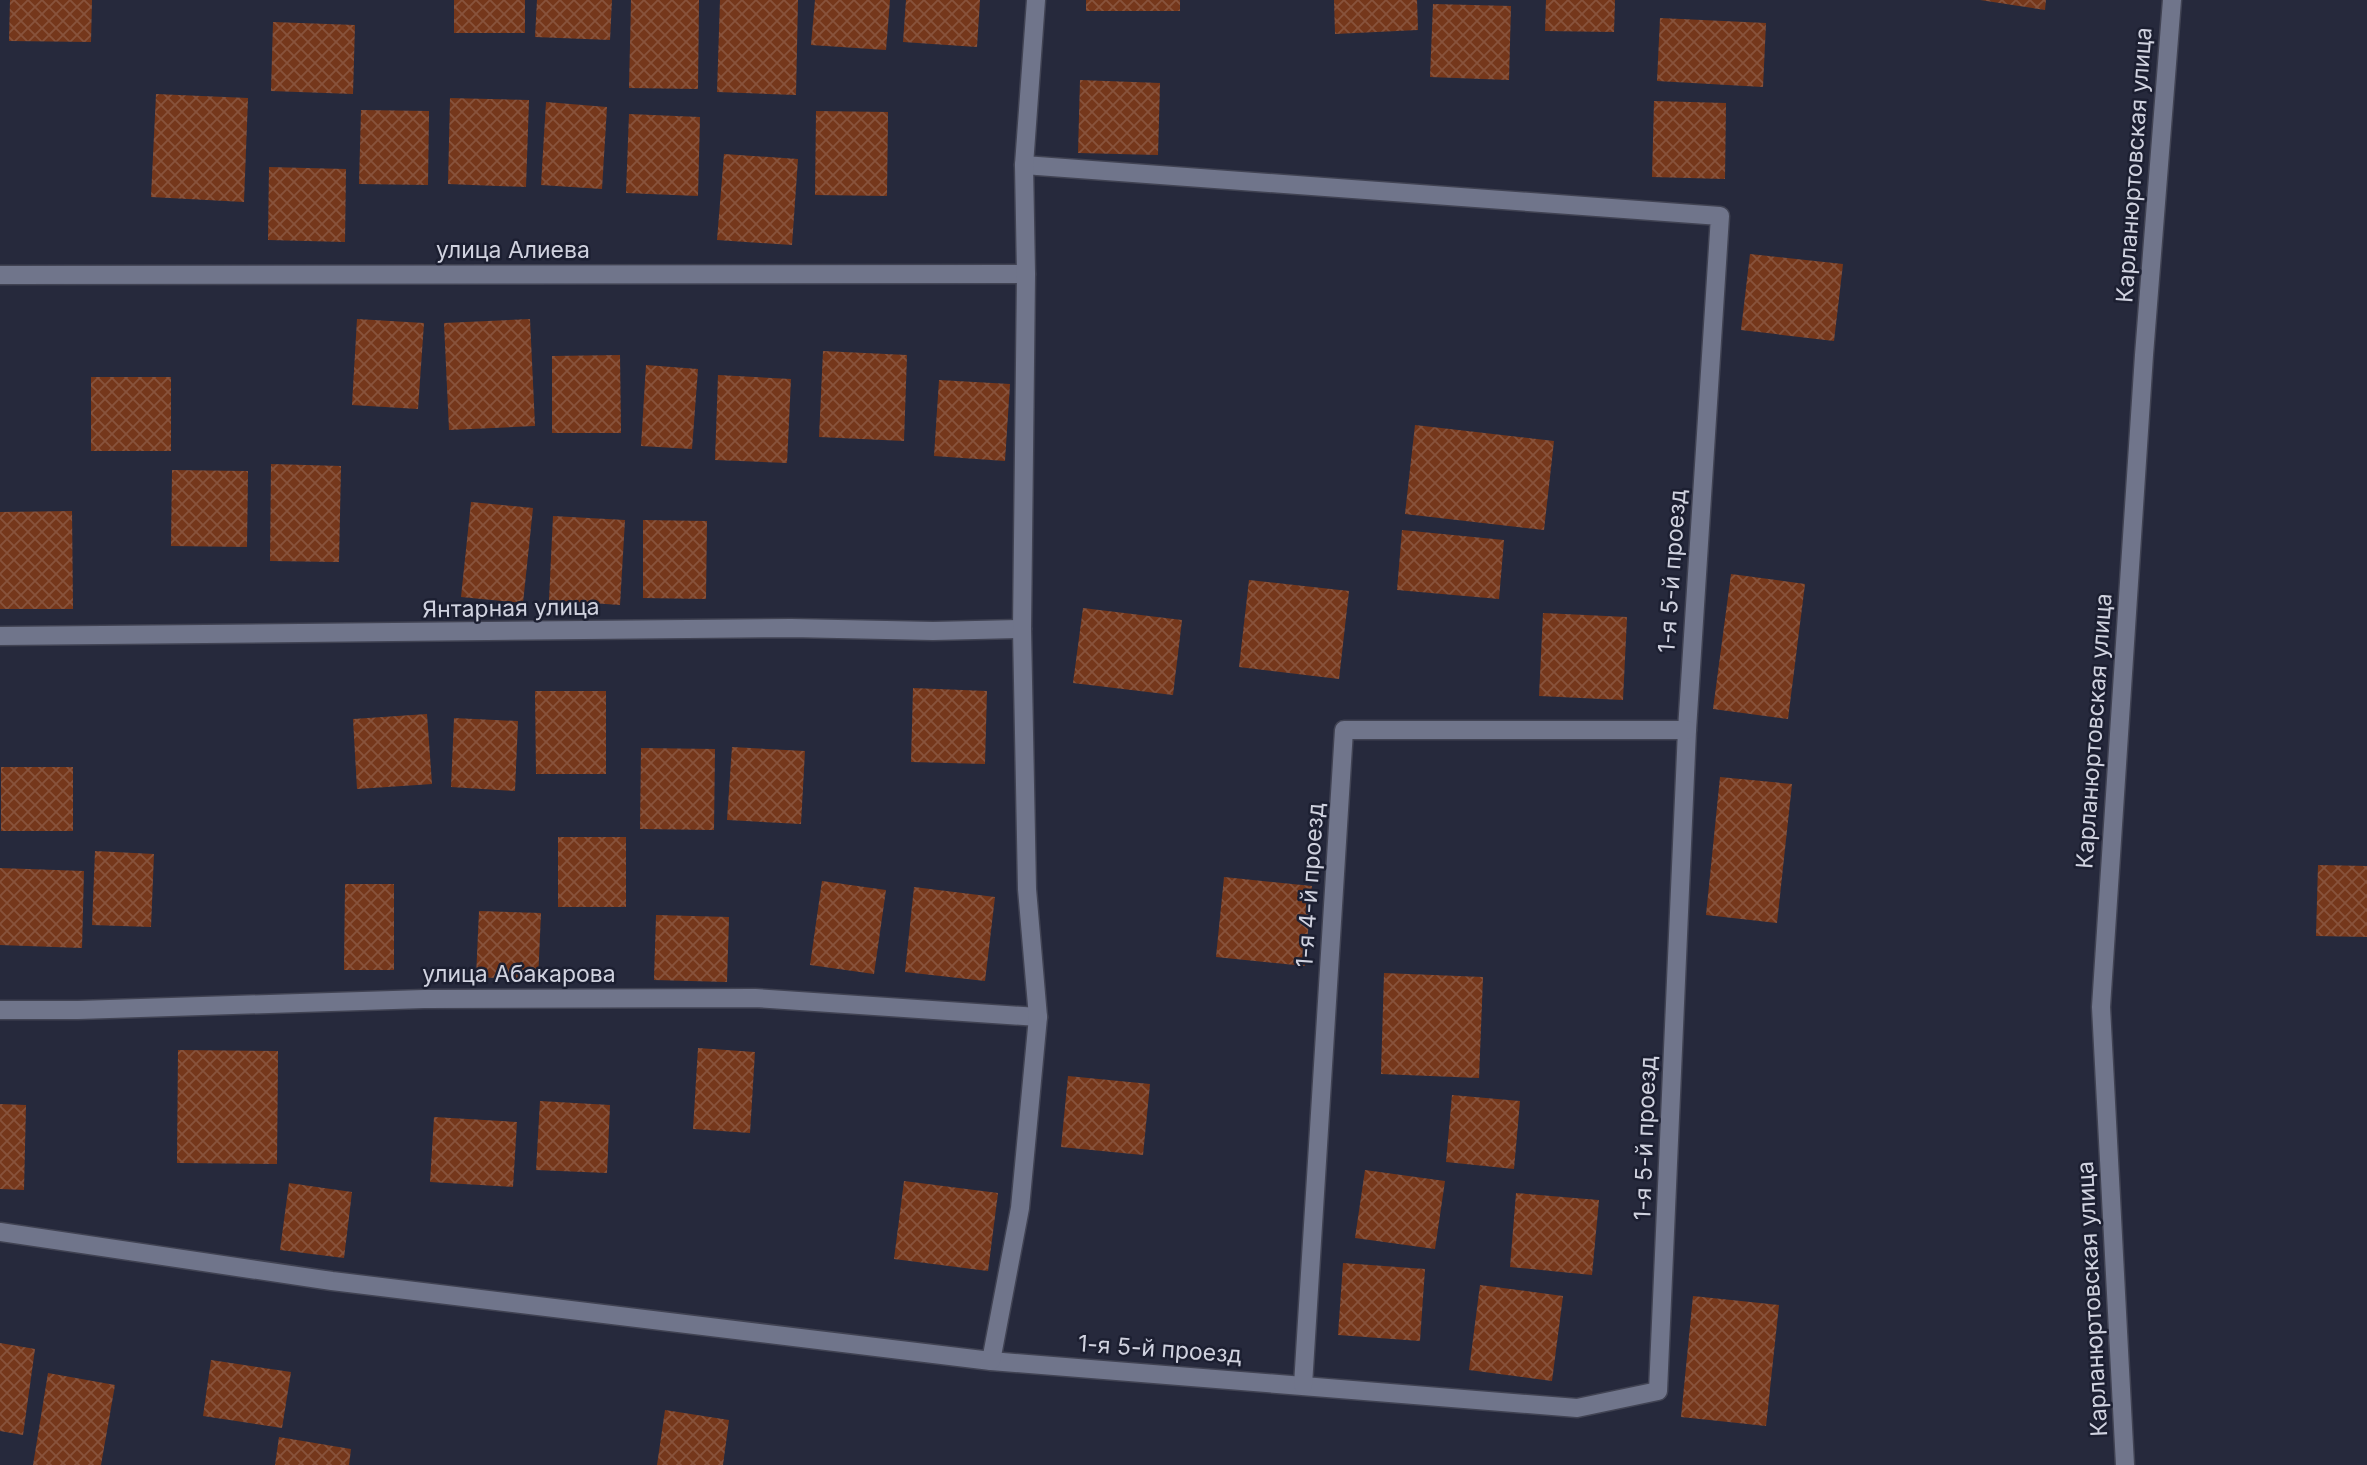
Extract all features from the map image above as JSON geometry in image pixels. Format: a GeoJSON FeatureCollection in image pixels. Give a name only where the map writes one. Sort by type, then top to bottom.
{"type":"FeatureCollection","features":[{"type":"Feature","properties":{"kind":"street"},"geometry":{"type":"LineString","coordinates":[[990,1361],[1020,1208],[1038,1017],[1027,889],[1022,629],[1026,274],[1024,165],[1036,0]]}},
{"type":"Feature","properties":{"kind":"street","name":"Карланюртовская улица"},"geometry":{"type":"LineString","coordinates":[[2126,1465],[2101,1007],[2144,355],[2172,0]]}},
{"type":"Feature","properties":{"kind":"street","name":"1-я 5-й проезд"},"geometry":{"type":"LineString","coordinates":[[0,1233],[332,1281],[990,1361],[1577,1408],[1658,1391],[1687,730],[1720,216],[1024,165]]}},
{"type":"Feature","properties":{"kind":"street","name":"улица Алиева"},"geometry":{"type":"LineString","coordinates":[[0,275],[1026,274]]}},
{"type":"Feature","properties":{"kind":"street","name":"Янтарная улица"},"geometry":{"type":"LineString","coordinates":[[0,636],[791,628],[933,631],[1022,629]]}},
{"type":"Feature","properties":{"kind":"street","name":"1-я 4-й проезд"},"geometry":{"type":"LineString","coordinates":[[1303,1385],[1345,730],[1687,730]]}},
{"type":"Feature","properties":{"kind":"street","name":"улица Абакарова"},"geometry":{"type":"LineString","coordinates":[[0,1010],[92,1010],[424,999],[755,998],[1038,1017]]}},
{"type":"Feature","properties":{"kind":"building"},"geometry":{"type":"Polygon","coordinates":[[[10,0],[92,0],[91,42],[9,41],[10,0]]]}},
{"type":"Feature","properties":{"kind":"building"},"geometry":{"type":"Polygon","coordinates":[[[454,0],[525,0],[525,33],[454,33],[454,0]]]}},
{"type":"Feature","properties":{"kind":"building"},"geometry":{"type":"Polygon","coordinates":[[[537,0],[612,0],[610,40],[535,37],[537,0]]]}},
{"type":"Feature","properties":{"kind":"building"},"geometry":{"type":"Polygon","coordinates":[[[631,0],[699,0],[698,89],[629,88],[631,0]]]}},
{"type":"Feature","properties":{"kind":"building"},"geometry":{"type":"Polygon","coordinates":[[[720,0],[798,0],[796,95],[717,92],[720,0]]]}},
{"type":"Feature","properties":{"kind":"building"},"geometry":{"type":"Polygon","coordinates":[[[815,0],[890,0],[886,50],[811,45],[815,0]]]}},
{"type":"Feature","properties":{"kind":"building"},"geometry":{"type":"Polygon","coordinates":[[[906,0],[980,0],[977,47],[903,42],[906,0]]]}},
{"type":"Feature","properties":{"kind":"building"},"geometry":{"type":"Polygon","coordinates":[[[1086,0],[1180,0],[1180,11],[1086,11],[1086,0]]]}},
{"type":"Feature","properties":{"kind":"building"},"geometry":{"type":"Polygon","coordinates":[[[1334,0],[1417,0],[1418,30],[1335,34],[1334,0]]]}},
{"type":"Feature","properties":{"kind":"building"},"geometry":{"type":"Polygon","coordinates":[[[1546,0],[1615,0],[1614,32],[1545,31],[1546,0]]]}},
{"type":"Feature","properties":{"kind":"building"},"geometry":{"type":"Polygon","coordinates":[[[1980,0],[2046,0],[2045,10],[1980,0]]]}},
{"type":"Feature","properties":{"kind":"building"},"geometry":{"type":"Polygon","coordinates":[[[1433,4],[1511,6],[1509,80],[1430,77],[1433,4]]]}},
{"type":"Feature","properties":{"kind":"building"},"geometry":{"type":"Polygon","coordinates":[[[1660,18],[1766,23],[1763,87],[1657,81],[1660,18]]]}},
{"type":"Feature","properties":{"kind":"building"},"geometry":{"type":"Polygon","coordinates":[[[273,22],[355,25],[353,94],[271,91],[273,22]]]}},
{"type":"Feature","properties":{"kind":"building"},"geometry":{"type":"Polygon","coordinates":[[[1080,80],[1160,83],[1158,155],[1078,153],[1080,80]]]}},
{"type":"Feature","properties":{"kind":"building"},"geometry":{"type":"Polygon","coordinates":[[[156,94],[248,98],[244,202],[151,197],[156,94]]]}},
{"type":"Feature","properties":{"kind":"building"},"geometry":{"type":"Polygon","coordinates":[[[450,98],[529,100],[526,187],[448,184],[450,98]]]}},
{"type":"Feature","properties":{"kind":"building"},"geometry":{"type":"Polygon","coordinates":[[[1654,101],[1726,103],[1725,179],[1652,177],[1654,101]]]}},
{"type":"Feature","properties":{"kind":"building"},"geometry":{"type":"Polygon","coordinates":[[[546,102],[607,107],[602,189],[541,185],[546,102]]]}},
{"type":"Feature","properties":{"kind":"building"},"geometry":{"type":"Polygon","coordinates":[[[361,110],[429,111],[428,185],[359,184],[361,110]]]}},
{"type":"Feature","properties":{"kind":"building"},"geometry":{"type":"Polygon","coordinates":[[[816,111],[888,112],[887,196],[815,195],[816,111]]]}},
{"type":"Feature","properties":{"kind":"building"},"geometry":{"type":"Polygon","coordinates":[[[629,114],[700,117],[698,196],[626,193],[629,114]]]}},
{"type":"Feature","properties":{"kind":"building"},"geometry":{"type":"Polygon","coordinates":[[[724,154],[798,159],[792,245],[717,240],[724,154]]]}},
{"type":"Feature","properties":{"kind":"building"},"geometry":{"type":"Polygon","coordinates":[[[269,167],[346,169],[345,242],[268,240],[269,167]]]}},
{"type":"Feature","properties":{"kind":"building"},"geometry":{"type":"Polygon","coordinates":[[[1750,254],[1843,264],[1834,341],[1741,330],[1750,254]]]}},
{"type":"Feature","properties":{"kind":"building"},"geometry":{"type":"Polygon","coordinates":[[[357,319],[424,323],[418,409],[352,405],[357,319]]]}},
{"type":"Feature","properties":{"kind":"building"},"geometry":{"type":"Polygon","coordinates":[[[530,319],[535,426],[449,430],[444,323],[530,319]]]}},
{"type":"Feature","properties":{"kind":"building"},"geometry":{"type":"Polygon","coordinates":[[[823,351],[907,355],[904,441],[819,437],[823,351]]]}},
{"type":"Feature","properties":{"kind":"building"},"geometry":{"type":"Polygon","coordinates":[[[620,355],[621,433],[552,433],[552,356],[620,355]]]}},
{"type":"Feature","properties":{"kind":"building"},"geometry":{"type":"Polygon","coordinates":[[[646,365],[698,369],[692,449],[641,446],[646,365]]]}},
{"type":"Feature","properties":{"kind":"building"},"geometry":{"type":"Polygon","coordinates":[[[718,375],[791,379],[787,463],[715,460],[718,375]]]}},
{"type":"Feature","properties":{"kind":"building"},"geometry":{"type":"Polygon","coordinates":[[[91,377],[171,377],[171,451],[91,451],[91,377]]]}},
{"type":"Feature","properties":{"kind":"building"},"geometry":{"type":"Polygon","coordinates":[[[939,380],[1010,384],[1005,461],[934,456],[939,380]]]}},
{"type":"Feature","properties":{"kind":"building"},"geometry":{"type":"Polygon","coordinates":[[[1415,425],[1554,441],[1544,530],[1405,514],[1415,425]]]}},
{"type":"Feature","properties":{"kind":"building"},"geometry":{"type":"Polygon","coordinates":[[[271,464],[341,466],[339,562],[270,561],[271,464]]]}},
{"type":"Feature","properties":{"kind":"building"},"geometry":{"type":"Polygon","coordinates":[[[172,470],[248,471],[247,547],[171,546],[172,470]]]}},
{"type":"Feature","properties":{"kind":"building"},"geometry":{"type":"Polygon","coordinates":[[[471,502],[533,508],[523,603],[461,597],[471,502]]]}},
{"type":"Feature","properties":{"kind":"building"},"geometry":{"type":"Polygon","coordinates":[[[72,511],[73,609],[0,609],[0,512],[72,511]]]}},
{"type":"Feature","properties":{"kind":"building"},"geometry":{"type":"Polygon","coordinates":[[[553,516],[625,520],[620,605],[549,600],[553,516]]]}},
{"type":"Feature","properties":{"kind":"building"},"geometry":{"type":"Polygon","coordinates":[[[643,520],[707,521],[706,599],[643,598],[643,520]]]}},
{"type":"Feature","properties":{"kind":"building"},"geometry":{"type":"Polygon","coordinates":[[[1402,530],[1504,540],[1499,599],[1397,590],[1402,530]]]}},
{"type":"Feature","properties":{"kind":"building"},"geometry":{"type":"Polygon","coordinates":[[[1731,574],[1805,584],[1788,719],[1713,709],[1731,574]]]}},
{"type":"Feature","properties":{"kind":"building"},"geometry":{"type":"Polygon","coordinates":[[[1249,580],[1349,591],[1339,679],[1239,667],[1249,580]]]}},
{"type":"Feature","properties":{"kind":"building"},"geometry":{"type":"Polygon","coordinates":[[[1083,608],[1182,620],[1173,695],[1073,683],[1083,608]]]}},
{"type":"Feature","properties":{"kind":"building"},"geometry":{"type":"Polygon","coordinates":[[[1543,613],[1627,617],[1623,700],[1539,696],[1543,613]]]}},
{"type":"Feature","properties":{"kind":"building"},"geometry":{"type":"Polygon","coordinates":[[[913,688],[987,691],[985,764],[911,762],[913,688]]]}},
{"type":"Feature","properties":{"kind":"building"},"geometry":{"type":"Polygon","coordinates":[[[535,691],[606,691],[606,774],[536,774],[535,691]]]}},
{"type":"Feature","properties":{"kind":"building"},"geometry":{"type":"Polygon","coordinates":[[[427,714],[432,784],[357,789],[353,719],[427,714]]]}},
{"type":"Feature","properties":{"kind":"building"},"geometry":{"type":"Polygon","coordinates":[[[454,718],[518,721],[515,791],[451,787],[454,718]]]}},
{"type":"Feature","properties":{"kind":"building"},"geometry":{"type":"Polygon","coordinates":[[[732,747],[805,751],[801,824],[727,820],[732,747]]]}},
{"type":"Feature","properties":{"kind":"building"},"geometry":{"type":"Polygon","coordinates":[[[641,748],[715,749],[714,830],[640,829],[641,748]]]}},
{"type":"Feature","properties":{"kind":"building"},"geometry":{"type":"Polygon","coordinates":[[[1,767],[73,767],[73,831],[1,831],[1,767]]]}},
{"type":"Feature","properties":{"kind":"building"},"geometry":{"type":"Polygon","coordinates":[[[1720,777],[1792,784],[1777,923],[1706,915],[1720,777]]]}},
{"type":"Feature","properties":{"kind":"building"},"geometry":{"type":"Polygon","coordinates":[[[558,837],[626,837],[626,907],[558,907],[558,837]]]}},
{"type":"Feature","properties":{"kind":"building"},"geometry":{"type":"Polygon","coordinates":[[[95,851],[154,854],[151,927],[92,925],[95,851]]]}},
{"type":"Feature","properties":{"kind":"building"},"geometry":{"type":"Polygon","coordinates":[[[2318,865],[2367,866],[2367,937],[2316,936],[2318,865]]]}},
{"type":"Feature","properties":{"kind":"building"},"geometry":{"type":"Polygon","coordinates":[[[0,868],[84,871],[82,948],[0,945],[0,868]]]}},
{"type":"Feature","properties":{"kind":"building"},"geometry":{"type":"Polygon","coordinates":[[[1224,877],[1312,886],[1305,966],[1216,957],[1224,877]]]}},
{"type":"Feature","properties":{"kind":"building"},"geometry":{"type":"Polygon","coordinates":[[[822,881],[886,890],[874,974],[810,965],[822,881]]]}},
{"type":"Feature","properties":{"kind":"building"},"geometry":{"type":"Polygon","coordinates":[[[345,884],[394,884],[394,970],[344,970],[345,884]]]}},
{"type":"Feature","properties":{"kind":"building"},"geometry":{"type":"Polygon","coordinates":[[[914,887],[995,897],[985,981],[905,972],[914,887]]]}},
{"type":"Feature","properties":{"kind":"building"},"geometry":{"type":"Polygon","coordinates":[[[479,911],[541,913],[538,980],[476,977],[479,911]]]}},
{"type":"Feature","properties":{"kind":"building"},"geometry":{"type":"Polygon","coordinates":[[[656,915],[729,917],[727,982],[654,980],[656,915]]]}},
{"type":"Feature","properties":{"kind":"building"},"geometry":{"type":"Polygon","coordinates":[[[1384,973],[1483,977],[1479,1078],[1381,1074],[1384,973]]]}},
{"type":"Feature","properties":{"kind":"building"},"geometry":{"type":"Polygon","coordinates":[[[698,1048],[755,1052],[750,1133],[693,1129],[698,1048]]]}},
{"type":"Feature","properties":{"kind":"building"},"geometry":{"type":"Polygon","coordinates":[[[178,1050],[278,1051],[277,1164],[177,1163],[178,1050]]]}},
{"type":"Feature","properties":{"kind":"building"},"geometry":{"type":"Polygon","coordinates":[[[1068,1076],[1150,1084],[1143,1155],[1061,1147],[1068,1076]]]}},
{"type":"Feature","properties":{"kind":"building"},"geometry":{"type":"Polygon","coordinates":[[[1452,1095],[1520,1101],[1514,1169],[1446,1162],[1452,1095]]]}},
{"type":"Feature","properties":{"kind":"building"},"geometry":{"type":"Polygon","coordinates":[[[540,1101],[610,1105],[607,1173],[536,1170],[540,1101]]]}},
{"type":"Feature","properties":{"kind":"building"},"geometry":{"type":"Polygon","coordinates":[[[0,1104],[26,1105],[24,1190],[0,1189],[0,1104]]]}},
{"type":"Feature","properties":{"kind":"building"},"geometry":{"type":"Polygon","coordinates":[[[434,1117],[517,1122],[513,1187],[430,1182],[434,1117]]]}},
{"type":"Feature","properties":{"kind":"building"},"geometry":{"type":"Polygon","coordinates":[[[1365,1170],[1445,1181],[1435,1249],[1355,1238],[1365,1170]]]}},
{"type":"Feature","properties":{"kind":"building"},"geometry":{"type":"Polygon","coordinates":[[[904,1181],[998,1193],[988,1271],[894,1259],[904,1181]]]}},
{"type":"Feature","properties":{"kind":"building"},"geometry":{"type":"Polygon","coordinates":[[[289,1183],[352,1192],[344,1258],[280,1250],[289,1183]]]}},
{"type":"Feature","properties":{"kind":"building"},"geometry":{"type":"Polygon","coordinates":[[[1516,1193],[1599,1200],[1592,1275],[1510,1267],[1516,1193]]]}},
{"type":"Feature","properties":{"kind":"building"},"geometry":{"type":"Polygon","coordinates":[[[1343,1263],[1425,1269],[1420,1341],[1338,1335],[1343,1263]]]}},
{"type":"Feature","properties":{"kind":"building"},"geometry":{"type":"Polygon","coordinates":[[[1480,1285],[1563,1296],[1552,1381],[1469,1370],[1480,1285]]]}},
{"type":"Feature","properties":{"kind":"building"},"geometry":{"type":"Polygon","coordinates":[[[1693,1296],[1779,1305],[1766,1426],[1681,1417],[1693,1296]]]}},
{"type":"Feature","properties":{"kind":"building"},"geometry":{"type":"Polygon","coordinates":[[[0,1343],[35,1349],[23,1435],[0,1431],[0,1343]]]}},
{"type":"Feature","properties":{"kind":"building"},"geometry":{"type":"Polygon","coordinates":[[[211,1360],[291,1372],[282,1428],[203,1416],[211,1360]]]}},
{"type":"Feature","properties":{"kind":"building"},"geometry":{"type":"Polygon","coordinates":[[[48,1373],[115,1385],[101,1465],[33,1465],[48,1373]]]}},
{"type":"Feature","properties":{"kind":"building"},"geometry":{"type":"Polygon","coordinates":[[[665,1410],[729,1420],[723,1465],[657,1465],[665,1410]]]}},
{"type":"Feature","properties":{"kind":"building"},"geometry":{"type":"Polygon","coordinates":[[[279,1437],[351,1449],[349,1465],[275,1465],[279,1437]]]}}]}
